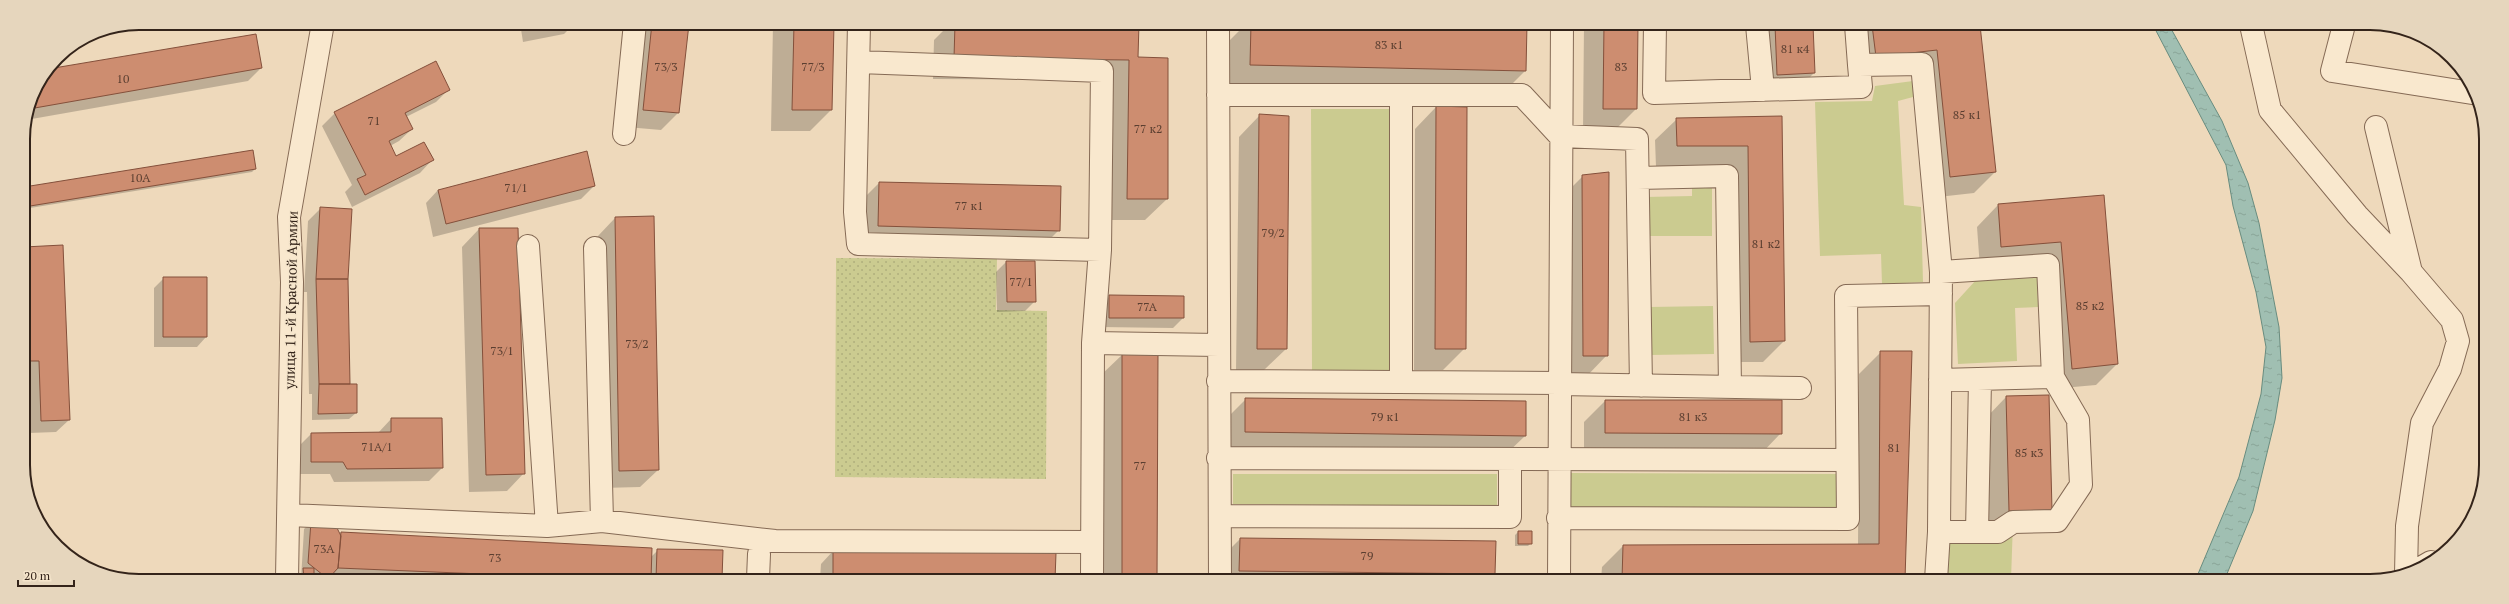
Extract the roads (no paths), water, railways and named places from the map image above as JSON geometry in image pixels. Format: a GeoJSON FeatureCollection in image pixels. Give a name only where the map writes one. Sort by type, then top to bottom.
{"type":"FeatureCollection","features":[{"type":"Feature","properties":{"kind":"street","name":"улица 11-й Красной Армии"},"geometry":{"type":"LineString","coordinates":[[287,574],[292,282],[290,218],[322,30]]}},
{"type":"Feature","properties":{"kind":"street"},"geometry":{"type":"LineString","coordinates":[[624,134],[634,30]]}},
{"type":"Feature","properties":{"kind":"street"},"geometry":{"type":"LineString","coordinates":[[859,30],[855,212],[858,244],[1100,250]]}},
{"type":"Feature","properties":{"kind":"street"},"geometry":{"type":"LineString","coordinates":[[1218,30],[1218,458],[1221,516],[1220,574]]}},
{"type":"Feature","properties":{"kind":"street"},"geometry":{"type":"LineString","coordinates":[[1559,574],[1558,460],[1562,30]]}},
{"type":"Feature","properties":{"kind":"street"},"geometry":{"type":"LineString","coordinates":[[1655,30],[1654,93],[1861,87],[1856,30]]}},
{"type":"Feature","properties":{"kind":"street"},"geometry":{"type":"LineString","coordinates":[[1757,30],[1763,90]]}},
{"type":"Feature","properties":{"kind":"street"},"geometry":{"type":"LineString","coordinates":[[2252,30],[2270,110],[2358,215],[2411,272],[2452,320],[2458,341],[2450,369],[2422,423],[2407,526],[2406,568]]}},
{"type":"Feature","properties":{"kind":"street"},"geometry":{"type":"LineString","coordinates":[[2343,30],[2332,71],[2469,92]]}},
{"type":"Feature","properties":{"kind":"street"},"geometry":{"type":"LineString","coordinates":[[859,62],[1102,70],[1100,250],[1093,344],[1092,574]]}},
{"type":"Feature","properties":{"kind":"street"},"geometry":{"type":"LineString","coordinates":[[1859,66],[1922,64],[1941,272],[1939,532],[1936,574]]}},
{"type":"Feature","properties":{"kind":"street"},"geometry":{"type":"LineString","coordinates":[[1218,95],[1522,95],[1560,136],[1637,140],[1641,386]]}},
{"type":"Feature","properties":{"kind":"street"},"geometry":{"type":"LineString","coordinates":[[1401,95],[1401,382]]}},
{"type":"Feature","properties":{"kind":"street"},"geometry":{"type":"LineString","coordinates":[[2376,127],[2411,272]]}},
{"type":"Feature","properties":{"kind":"street"},"geometry":{"type":"LineString","coordinates":[[1638,178],[1727,176],[1730,387]]}},
{"type":"Feature","properties":{"kind":"street"},"geometry":{"type":"LineString","coordinates":[[528,246],[547,526]]}},
{"type":"Feature","properties":{"kind":"street"},"geometry":{"type":"LineString","coordinates":[[595,248],[602,521]]}},
{"type":"Feature","properties":{"kind":"street"},"geometry":{"type":"LineString","coordinates":[[1939,532],[1998,532],[2013,522],[2057,521],[2082,485],[2078,420],[2053,377],[2048,265],[1941,272]]}},
{"type":"Feature","properties":{"kind":"street"},"geometry":{"type":"LineString","coordinates":[[1558,518],[1848,519],[1846,296],[1941,294]]}},
{"type":"Feature","properties":{"kind":"street"},"geometry":{"type":"LineString","coordinates":[[1093,344],[1218,345]]}},
{"type":"Feature","properties":{"kind":"street"},"geometry":{"type":"LineString","coordinates":[[1940,380],[2053,377]]}},
{"type":"Feature","properties":{"kind":"street"},"geometry":{"type":"LineString","coordinates":[[1977,532],[1980,380]]}},
{"type":"Feature","properties":{"kind":"street"},"geometry":{"type":"LineString","coordinates":[[1218,381],[1401,382],[1800,388]]}},
{"type":"Feature","properties":{"kind":"street"},"geometry":{"type":"LineString","coordinates":[[1218,458],[1847,460]]}},
{"type":"Feature","properties":{"kind":"street"},"geometry":{"type":"LineString","coordinates":[[1221,516],[1510,517],[1510,460]]}},
{"type":"Feature","properties":{"kind":"street"},"geometry":{"type":"LineString","coordinates":[[289,515],[547,526],[602,521],[775,541],[1091,542]]}},
{"type":"Feature","properties":{"kind":"street"},"geometry":{"type":"LineString","coordinates":[[758,574],[759,554]]}},
{"type":"Feature","properties":{"kind":"water"},"geometry":{"type":"Polygon","coordinates":[[[2156,30],[2172,30],[2222,121],[2248,183],[2259,223],[2279,327],[2282,378],[2275,420],[2253,511],[2227,574],[2198,574],[2239,477],[2261,394],[2266,347],[2256,292],[2233,206],[2226,165],[2156,30]]]}}]}
